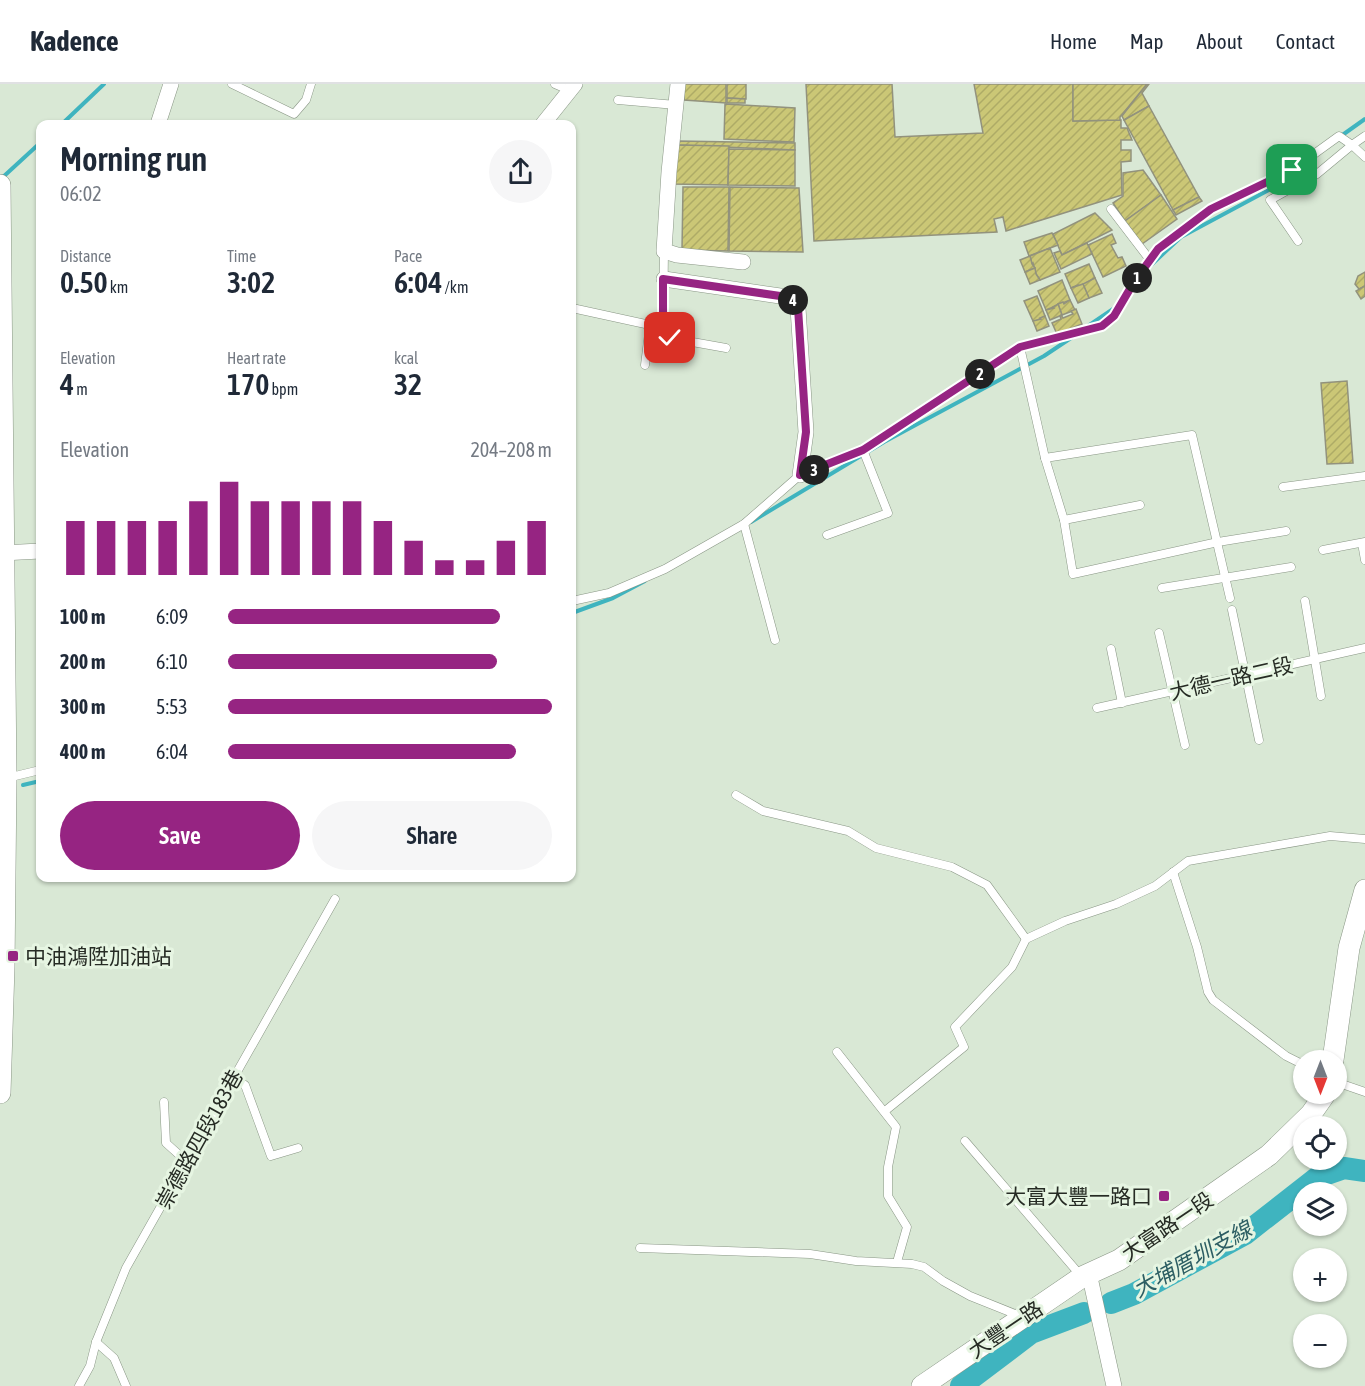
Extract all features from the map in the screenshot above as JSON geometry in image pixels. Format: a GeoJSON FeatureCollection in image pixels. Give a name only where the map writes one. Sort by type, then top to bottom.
{"type":"FeatureCollection","features":[{"type":"Feature","properties":{"kind":"street"},"geometry":{"type":"LineString","coordinates":[[159,120],[171,84]]}},
{"type":"Feature","properties":{"kind":"street"},"geometry":{"type":"LineString","coordinates":[[678,84],[664,251],[677,255],[743,262]]}},
{"type":"Feature","properties":{"kind":"street"},"geometry":{"type":"LineString","coordinates":[[546,120],[572,87]]}},
{"type":"Feature","properties":{"kind":"street"},"geometry":{"type":"LineString","coordinates":[[0,185],[4,967],[0,1093]]}},
{"type":"Feature","properties":{"kind":"street"},"geometry":{"type":"LineString","coordinates":[[663,279],[787,297],[794,300],[798,308],[806,432],[800,475]]}},
{"type":"Feature","properties":{"kind":"street"},"geometry":{"type":"LineString","coordinates":[[2,553],[36,551]]}},
{"type":"Feature","properties":{"kind":"street"},"geometry":{"type":"LineString","coordinates":[[1334,1050],[1349,948],[1365,890]]}},
{"type":"Feature","properties":{"kind":"street","name":"大富路一段"},"geometry":{"type":"LineString","coordinates":[[1085,1275],[1119,1260],[1269,1155],[1311,1114],[1318,1104]]}},
{"type":"Feature","properties":{"kind":"street"},"geometry":{"type":"LineString","coordinates":[[1085,1275],[1114,1386]]}},
{"type":"Feature","properties":{"kind":"street","name":"大豐一路"},"geometry":{"type":"LineString","coordinates":[[922,1386],[1085,1275]]}},
{"type":"Feature","properties":{"kind":"lane"},"geometry":{"type":"LineString","coordinates":[[232,84],[294,114],[306,100],[311,84]]}},
{"type":"Feature","properties":{"kind":"lane"},"geometry":{"type":"LineString","coordinates":[[555,84],[572,87]]}},
{"type":"Feature","properties":{"kind":"lane"},"geometry":{"type":"LineString","coordinates":[[618,100],[676,105]]}},
{"type":"Feature","properties":{"kind":"lane"},"geometry":{"type":"LineString","coordinates":[[576,601],[609,593],[665,569],[744,524],[800,475],[863,450],[1020,347],[1102,326],[1114,316],[1134,282],[1158,249],[1211,209],[1292,170],[1339,136],[1365,157]]}},
{"type":"Feature","properties":{"kind":"lane"},"geometry":{"type":"LineString","coordinates":[[1298,241],[1270,200],[1317,174],[1365,136]]}},
{"type":"Feature","properties":{"kind":"lane"},"geometry":{"type":"LineString","coordinates":[[1111,209],[1150,260]]}},
{"type":"Feature","properties":{"kind":"lane"},"geometry":{"type":"LineString","coordinates":[[664,251],[663,328],[670,338],[726,348]]}},
{"type":"Feature","properties":{"kind":"lane"},"geometry":{"type":"LineString","coordinates":[[576,309],[650,325],[645,365]]}},
{"type":"Feature","properties":{"kind":"lane"},"geometry":{"type":"LineString","coordinates":[[1020,347],[1045,458],[1064,520],[1073,574],[1218,542],[1286,531]]}},
{"type":"Feature","properties":{"kind":"lane"},"geometry":{"type":"LineString","coordinates":[[1045,458],[1192,435],[1230,598]]}},
{"type":"Feature","properties":{"kind":"lane"},"geometry":{"type":"LineString","coordinates":[[827,535],[888,513],[863,450]]}},
{"type":"Feature","properties":{"kind":"lane"},"geometry":{"type":"LineString","coordinates":[[1283,487],[1365,476]]}},
{"type":"Feature","properties":{"kind":"lane"},"geometry":{"type":"LineString","coordinates":[[1064,520],[1140,505]]}},
{"type":"Feature","properties":{"kind":"lane"},"geometry":{"type":"LineString","coordinates":[[744,524],[775,640]]}},
{"type":"Feature","properties":{"kind":"lane"},"geometry":{"type":"LineString","coordinates":[[1323,550],[1363,542],[1365,560]]}},
{"type":"Feature","properties":{"kind":"lane"},"geometry":{"type":"LineString","coordinates":[[1162,588],[1291,567]]}},
{"type":"Feature","properties":{"kind":"lane"},"geometry":{"type":"LineString","coordinates":[[1305,601],[1321,696]]}},
{"type":"Feature","properties":{"kind":"lane"},"geometry":{"type":"LineString","coordinates":[[1232,610],[1259,740]]}},
{"type":"Feature","properties":{"kind":"lane"},"geometry":{"type":"LineString","coordinates":[[1159,633],[1185,745]]}},
{"type":"Feature","properties":{"kind":"lane","name":"大德一路二段"},"geometry":{"type":"LineString","coordinates":[[1097,708],[1365,648]]}},
{"type":"Feature","properties":{"kind":"lane"},"geometry":{"type":"LineString","coordinates":[[1111,649],[1122,703]]}},
{"type":"Feature","properties":{"kind":"lane"},"geometry":{"type":"LineString","coordinates":[[3,780],[36,771]]}},
{"type":"Feature","properties":{"kind":"lane"},"geometry":{"type":"LineString","coordinates":[[736,795],[763,811],[848,831],[876,848],[952,867],[987,885],[1026,939]]}},
{"type":"Feature","properties":{"kind":"lane"},"geometry":{"type":"LineString","coordinates":[[885,1111],[964,1047],[955,1027],[1012,967],[1026,939],[1065,921],[1116,904],[1155,886],[1188,861],[1330,836],[1365,839]]}},
{"type":"Feature","properties":{"kind":"lane"},"geometry":{"type":"LineString","coordinates":[[1173,872],[1197,947],[1208,992],[1213,1000],[1293,1060]]}},
{"type":"Feature","properties":{"kind":"lane","name":"崇德路四段183巷"},"geometry":{"type":"LineString","coordinates":[[79,1386],[90,1365],[96,1342],[126,1268],[335,899]]}},
{"type":"Feature","properties":{"kind":"lane"},"geometry":{"type":"LineString","coordinates":[[837,1052],[896,1127],[888,1167],[888,1196],[907,1227],[897,1262]]}},
{"type":"Feature","properties":{"kind":"lane"},"geometry":{"type":"LineString","coordinates":[[232,1078],[245,1084],[271,1156],[298,1149]]}},
{"type":"Feature","properties":{"kind":"lane"},"geometry":{"type":"LineString","coordinates":[[1347,1086],[1365,1092]]}},
{"type":"Feature","properties":{"kind":"lane"},"geometry":{"type":"LineString","coordinates":[[164,1102],[166,1143],[186,1161]]}},
{"type":"Feature","properties":{"kind":"lane"},"geometry":{"type":"LineString","coordinates":[[965,1141],[1085,1275]]}},
{"type":"Feature","properties":{"kind":"lane"},"geometry":{"type":"LineString","coordinates":[[640,1248],[810,1254],[856,1262],[897,1262],[924,1267],[970,1296],[1022,1316]]}},
{"type":"Feature","properties":{"kind":"lane"},"geometry":{"type":"LineString","coordinates":[[96,1342],[114,1358],[126,1386]]}},
{"type":"Feature","properties":{"kind":"building"},"geometry":{"type":"Polygon","coordinates":[[[684,84],[726,84],[726,103],[684,100],[684,84]]]}},
{"type":"Feature","properties":{"kind":"building"},"geometry":{"type":"Polygon","coordinates":[[[727,84],[746,84],[746,99],[727,98],[727,84]]]}},
{"type":"Feature","properties":{"kind":"building"},"geometry":{"type":"Polygon","coordinates":[[[806,84],[892,84],[895,137],[983,133],[974,84],[1073,84],[1073,121],[1121,120],[1121,128],[1127,128],[1132,140],[1121,140],[1121,150],[1131,150],[1131,161],[1121,162],[1122,195],[1006,231],[1003,217],[994,219],[997,232],[814,241],[806,84]]]}},
{"type":"Feature","properties":{"kind":"building"},"geometry":{"type":"Polygon","coordinates":[[[1073,84],[1147,84],[1120,117],[1120,120],[1073,121],[1073,84]]]}},
{"type":"Feature","properties":{"kind":"building"},"geometry":{"type":"Polygon","coordinates":[[[1149,84],[1142,93],[1149,106],[1124,120],[1122,116],[1149,84]]]}},
{"type":"Feature","properties":{"kind":"building"},"geometry":{"type":"Polygon","coordinates":[[[727,98],[745,99],[745,103],[727,103],[727,98]]]}},
{"type":"Feature","properties":{"kind":"building"},"geometry":{"type":"Polygon","coordinates":[[[725,104],[795,108],[794,142],[724,139],[725,104]]]}},
{"type":"Feature","properties":{"kind":"building"},"geometry":{"type":"Polygon","coordinates":[[[1149,106],[1199,197],[1173,210],[1124,120],[1149,106]]]}},
{"type":"Feature","properties":{"kind":"building"},"geometry":{"type":"Polygon","coordinates":[[[678,141],[795,143],[795,150],[677,145],[678,141]]]}},
{"type":"Feature","properties":{"kind":"building"},"geometry":{"type":"Polygon","coordinates":[[[677,145],[729,146],[728,185],[672,184],[677,145]]]}},
{"type":"Feature","properties":{"kind":"building"},"geometry":{"type":"Polygon","coordinates":[[[729,149],[795,150],[795,186],[728,185],[729,149]]]}},
{"type":"Feature","properties":{"kind":"building"},"geometry":{"type":"Polygon","coordinates":[[[1143,170],[1161,195],[1125,221],[1113,203],[1123,196],[1123,173],[1143,170]]]}},
{"type":"Feature","properties":{"kind":"building"},"geometry":{"type":"Polygon","coordinates":[[[683,187],[729,187],[728,251],[682,250],[683,187]]]}},
{"type":"Feature","properties":{"kind":"building"},"geometry":{"type":"Polygon","coordinates":[[[730,187],[799,188],[803,252],[729,251],[730,187]]]}},
{"type":"Feature","properties":{"kind":"building"},"geometry":{"type":"Polygon","coordinates":[[[1161,195],[1177,219],[1142,244],[1125,221],[1161,195]]]}},
{"type":"Feature","properties":{"kind":"building"},"geometry":{"type":"Polygon","coordinates":[[[1199,197],[1202,201],[1176,215],[1173,210],[1199,197]]]}},
{"type":"Feature","properties":{"kind":"building"},"geometry":{"type":"Polygon","coordinates":[[[1095,213],[1112,230],[1062,255],[1053,234],[1095,213]]]}},
{"type":"Feature","properties":{"kind":"building"},"geometry":{"type":"Polygon","coordinates":[[[1052,233],[1058,245],[1029,256],[1024,242],[1052,233]]]}},
{"type":"Feature","properties":{"kind":"building"},"geometry":{"type":"Polygon","coordinates":[[[1112,234],[1116,243],[1111,245],[1118,258],[1122,257],[1126,266],[1103,277],[1088,245],[1112,234]]]}},
{"type":"Feature","properties":{"kind":"building"},"geometry":{"type":"Polygon","coordinates":[[[1087,243],[1092,254],[1061,269],[1054,253],[1060,251],[1062,255],[1087,243]]]}},
{"type":"Feature","properties":{"kind":"building"},"geometry":{"type":"Polygon","coordinates":[[[1050,248],[1060,272],[1040,280],[1030,256],[1050,248]]]}},
{"type":"Feature","properties":{"kind":"building"},"geometry":{"type":"Polygon","coordinates":[[[1030,256],[1035,268],[1025,272],[1020,260],[1030,256]]]}},
{"type":"Feature","properties":{"kind":"building"},"geometry":{"type":"Polygon","coordinates":[[[1089,264],[1095,278],[1079,287],[1078,285],[1071,288],[1065,274],[1089,264]]]}},
{"type":"Feature","properties":{"kind":"building"},"geometry":{"type":"Polygon","coordinates":[[[1035,268],[1040,280],[1030,284],[1025,272],[1035,268]]]}},
{"type":"Feature","properties":{"kind":"building"},"geometry":{"type":"Polygon","coordinates":[[[1365,272],[1365,286],[1359,289],[1355,284],[1358,276],[1365,272]]]}},
{"type":"Feature","properties":{"kind":"building"},"geometry":{"type":"Polygon","coordinates":[[[1095,278],[1102,293],[1089,298],[1083,284],[1095,278]]]}},
{"type":"Feature","properties":{"kind":"building"},"geometry":{"type":"Polygon","coordinates":[[[1062,280],[1070,300],[1046,310],[1038,291],[1062,280]]]}},
{"type":"Feature","properties":{"kind":"building"},"geometry":{"type":"Polygon","coordinates":[[[1083,284],[1089,298],[1078,303],[1071,288],[1083,284]]]}},
{"type":"Feature","properties":{"kind":"building"},"geometry":{"type":"Polygon","coordinates":[[[1365,286],[1365,296],[1361,299],[1356,291],[1365,286]]]}},
{"type":"Feature","properties":{"kind":"building"},"geometry":{"type":"Polygon","coordinates":[[[1037,296],[1045,316],[1033,321],[1024,301],[1037,296]]]}},
{"type":"Feature","properties":{"kind":"building"},"geometry":{"type":"Polygon","coordinates":[[[1070,300],[1075,310],[1062,315],[1058,304],[1063,302],[1064,304],[1070,300]]]}},
{"type":"Feature","properties":{"kind":"building"},"geometry":{"type":"Polygon","coordinates":[[[1058,304],[1062,315],[1050,320],[1046,310],[1058,304]]]}},
{"type":"Feature","properties":{"kind":"building"},"geometry":{"type":"Polygon","coordinates":[[[1076,309],[1082,324],[1057,334],[1052,323],[1061,319],[1061,315],[1063,318],[1073,314],[1071,311],[1076,309]]]}},
{"type":"Feature","properties":{"kind":"building"},"geometry":{"type":"Polygon","coordinates":[[[1045,316],[1049,326],[1037,331],[1033,321],[1045,316]]]}},
{"type":"Feature","properties":{"kind":"building"},"geometry":{"type":"Polygon","coordinates":[[[1347,381],[1353,463],[1327,464],[1321,383],[1347,381]]]}},
{"type":"Feature","properties":{"kind":"waterway"},"geometry":{"type":"LineString","coordinates":[[66,120],[104,84]]}},
{"type":"Feature","properties":{"kind":"waterway"},"geometry":{"type":"LineString","coordinates":[[1341,136],[1365,119]]}},
{"type":"Feature","properties":{"kind":"waterway"},"geometry":{"type":"LineString","coordinates":[[3,177],[36,147]]}},
{"type":"Feature","properties":{"kind":"waterway"},"geometry":{"type":"LineString","coordinates":[[1149,267],[1181,237],[1278,185],[1292,173]]}},
{"type":"Feature","properties":{"kind":"waterway"},"geometry":{"type":"LineString","coordinates":[[1085,328],[1119,305]]}},
{"type":"Feature","properties":{"kind":"waterway"},"geometry":{"type":"LineString","coordinates":[[751,522],[884,442],[1044,356],[1074,336]]}},
{"type":"Feature","properties":{"kind":"waterway"},"geometry":{"type":"LineString","coordinates":[[576,612],[613,598],[645,581]]}},
{"type":"Feature","properties":{"kind":"waterway"},"geometry":{"type":"LineString","coordinates":[[23,785],[36,782]]}},
{"type":"Feature","properties":{"kind":"waterway","name":"大埔厝圳支線"},"geometry":{"type":"LineString","coordinates":[[1111,1303],[1134,1294],[1245,1234],[1318,1177],[1344,1168],[1365,1171]]}},
{"type":"Feature","properties":{"kind":"waterway"},"geometry":{"type":"LineString","coordinates":[[961,1386],[1031,1333],[1084,1313]]}},
{"type":"Feature","properties":{"kind":"place","name":"中油鴻陞加油站"},"geometry":{"type":"Point","coordinates":[13,956]}},
{"type":"Feature","properties":{"kind":"place","name":"大富大豐一路口"},"geometry":{"type":"Point","coordinates":[1164,1196]}},
{"type":"Feature","properties":{"kind":"route"},"geometry":{"type":"LineString","coordinates":[[670,338],[663,328],[663,279],[787,297],[794,300],[798,308],[806,432],[800,475],[863,450],[1020,347],[1102,326],[1114,316],[1134,282],[1158,249],[1211,209],[1292,170]]}}]}
